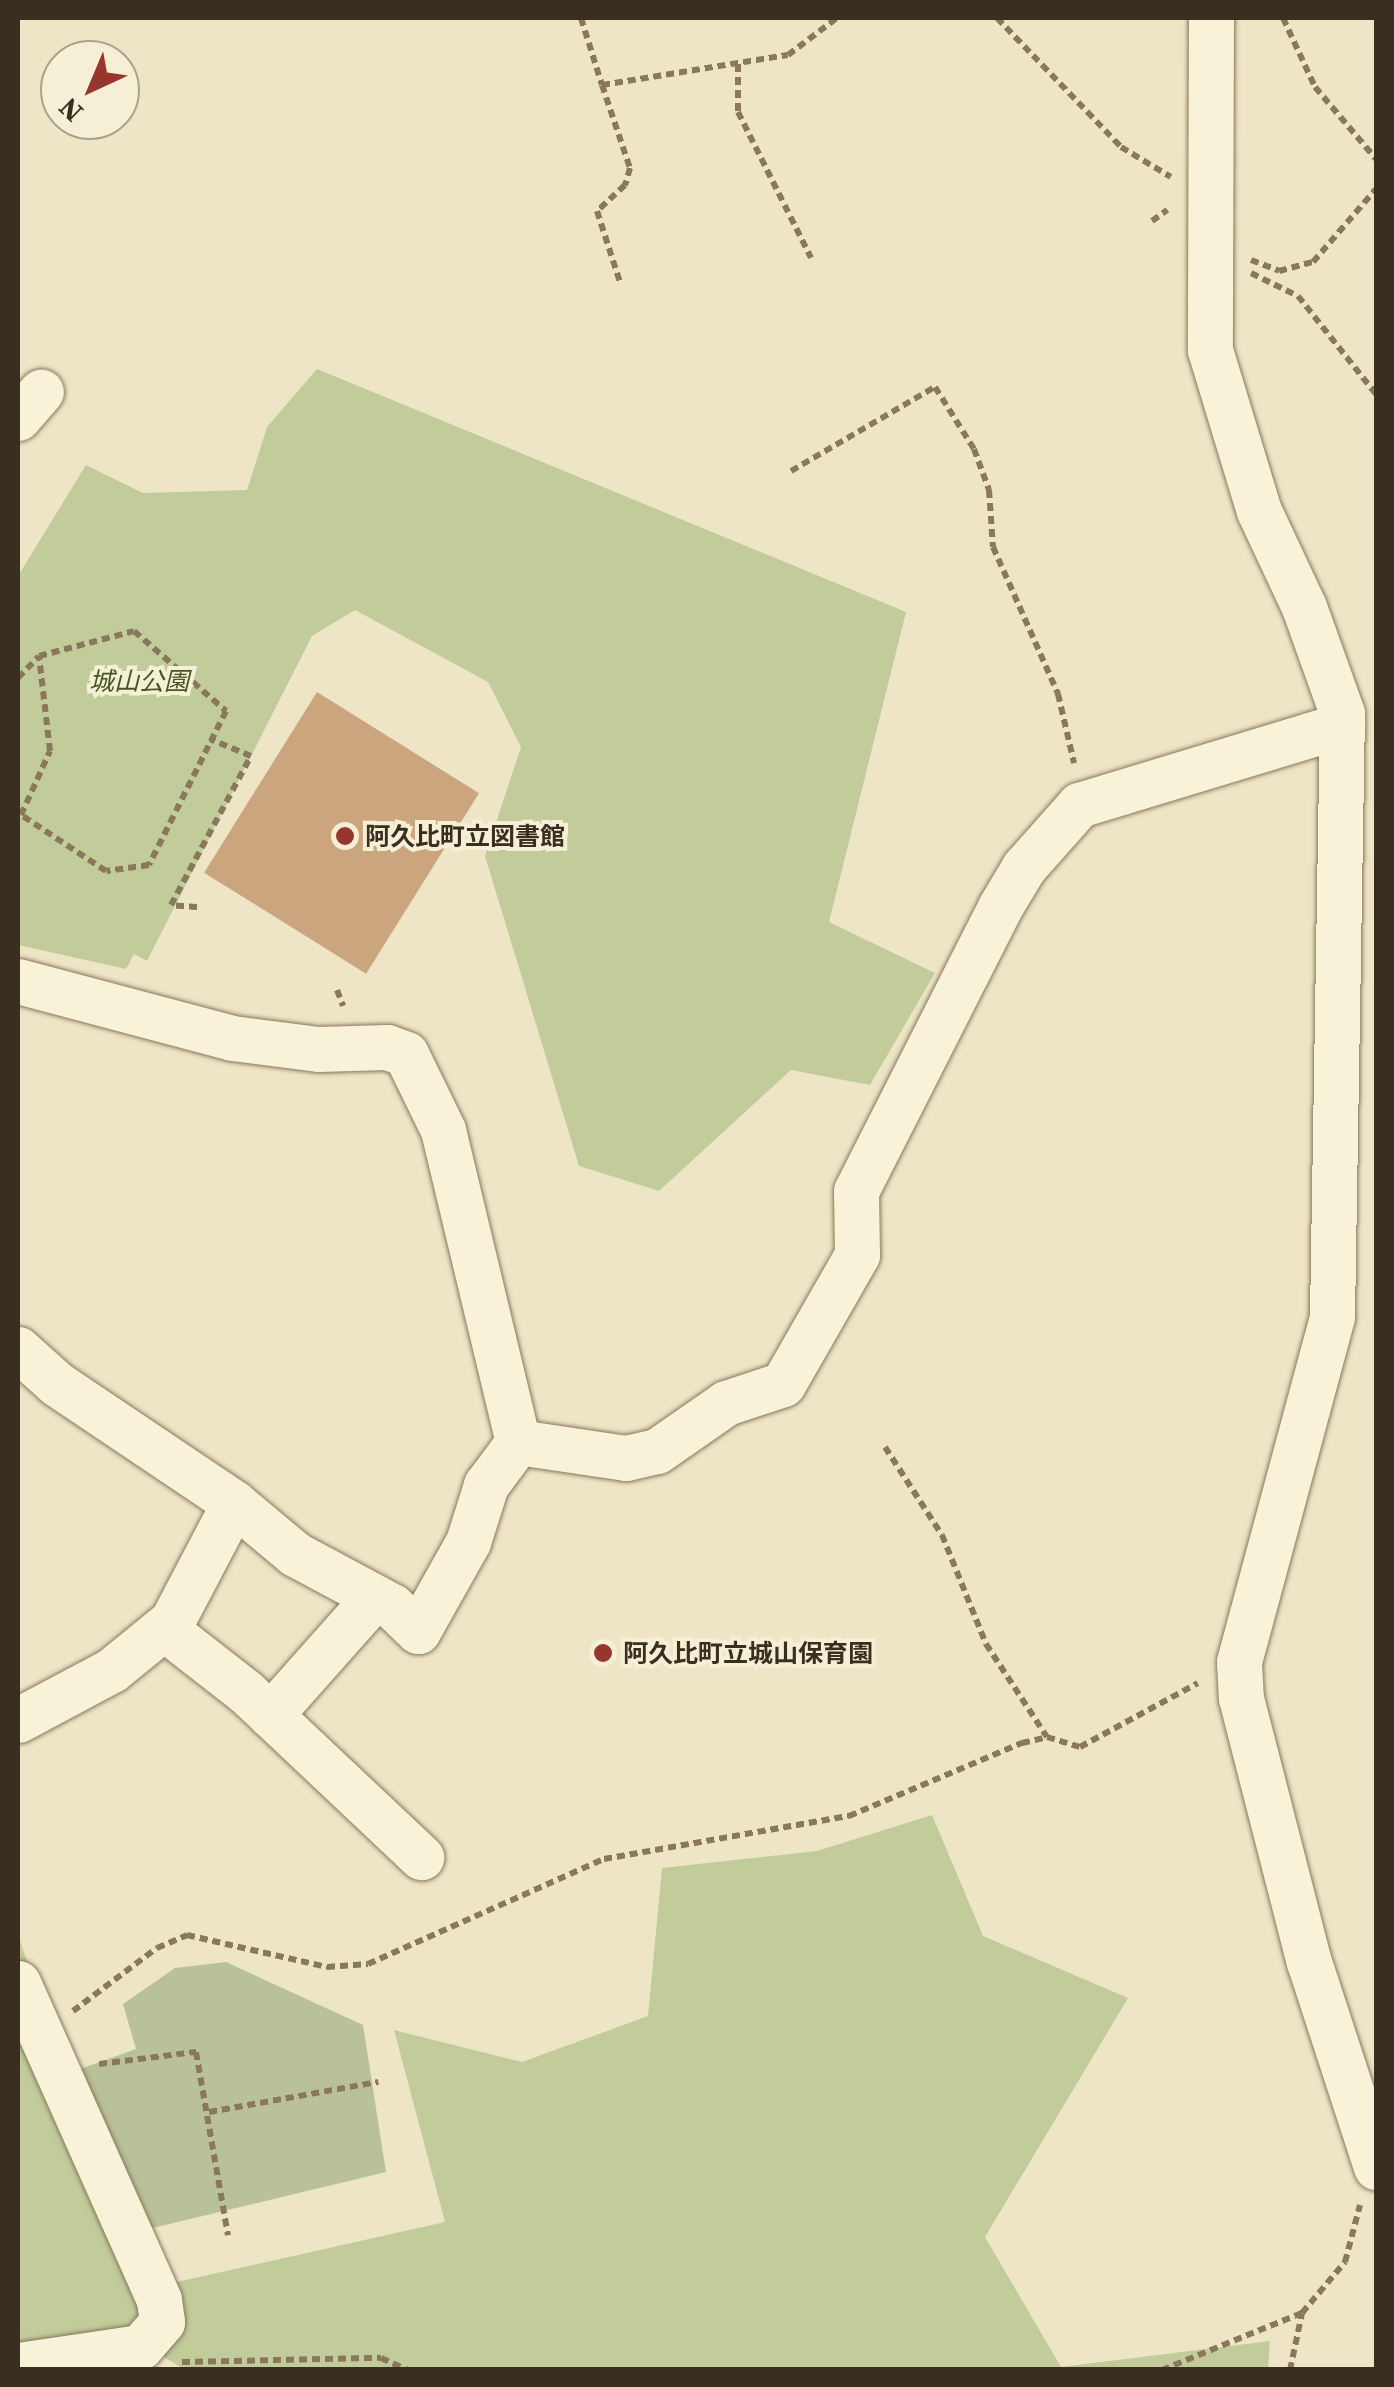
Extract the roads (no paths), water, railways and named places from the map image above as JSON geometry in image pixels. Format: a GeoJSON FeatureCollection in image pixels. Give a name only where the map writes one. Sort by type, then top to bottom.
{"type":"FeatureCollection","features":[{"type":"Feature","properties":{"kind":"street"},"geometry":{"type":"LineString","coordinates":[[1211,18],[1222,246],[1210,350],[1224,409],[1259,511],[1341,701],[1342,725],[1332,1318],[1239,1662],[1241,1698],[1369,2183]]}},
{"type":"Feature","properties":{"kind":"street"},"geometry":{"type":"LineString","coordinates":[[518,1442],[626,1458],[657,1450],[726,1404],[782,1384],[857,1254],[856,1191],[1024,867],[1079,805],[1342,725]]}},
{"type":"Feature","properties":{"kind":"street"},"geometry":{"type":"LineString","coordinates":[[18,981],[232,1038],[318,1049],[388,1046],[406,1054],[443,1130],[518,1442]]}},
{"type":"Feature","properties":{"kind":"street"},"geometry":{"type":"LineString","coordinates":[[18,1349],[57,1384],[234,1503],[320,1572],[374,1598],[418,1631],[437,1605],[468,1542],[486,1485],[518,1442]]}},
{"type":"Feature","properties":{"kind":"street"},"geometry":{"type":"LineString","coordinates":[[18,1720],[112,1670],[164,1628],[234,1503]]}},
{"type":"Feature","properties":{"kind":"street"},"geometry":{"type":"LineString","coordinates":[[270,1715],[374,1598]]}},
{"type":"Feature","properties":{"kind":"street"},"geometry":{"type":"LineString","coordinates":[[164,1628],[270,1715],[421,1857]]}},
{"type":"Feature","properties":{"kind":"street"},"geometry":{"type":"LineString","coordinates":[[18,1983],[158,2300],[162,2322],[140,2346],[18,2365]]}},
{"type":"Feature","properties":{"kind":"place","name":"阿久比町立図書館"},"geometry":{"type":"Point","coordinates":[345,836]}},
{"type":"Feature","properties":{"kind":"place","name":"阿久比町立城山保育園"},"geometry":{"type":"Point","coordinates":[603,1653]}},
{"type":"Feature","properties":{"kind":"park label","name":"城山公園"},"geometry":{"type":"Point","coordinates":[139,681]}}]}
